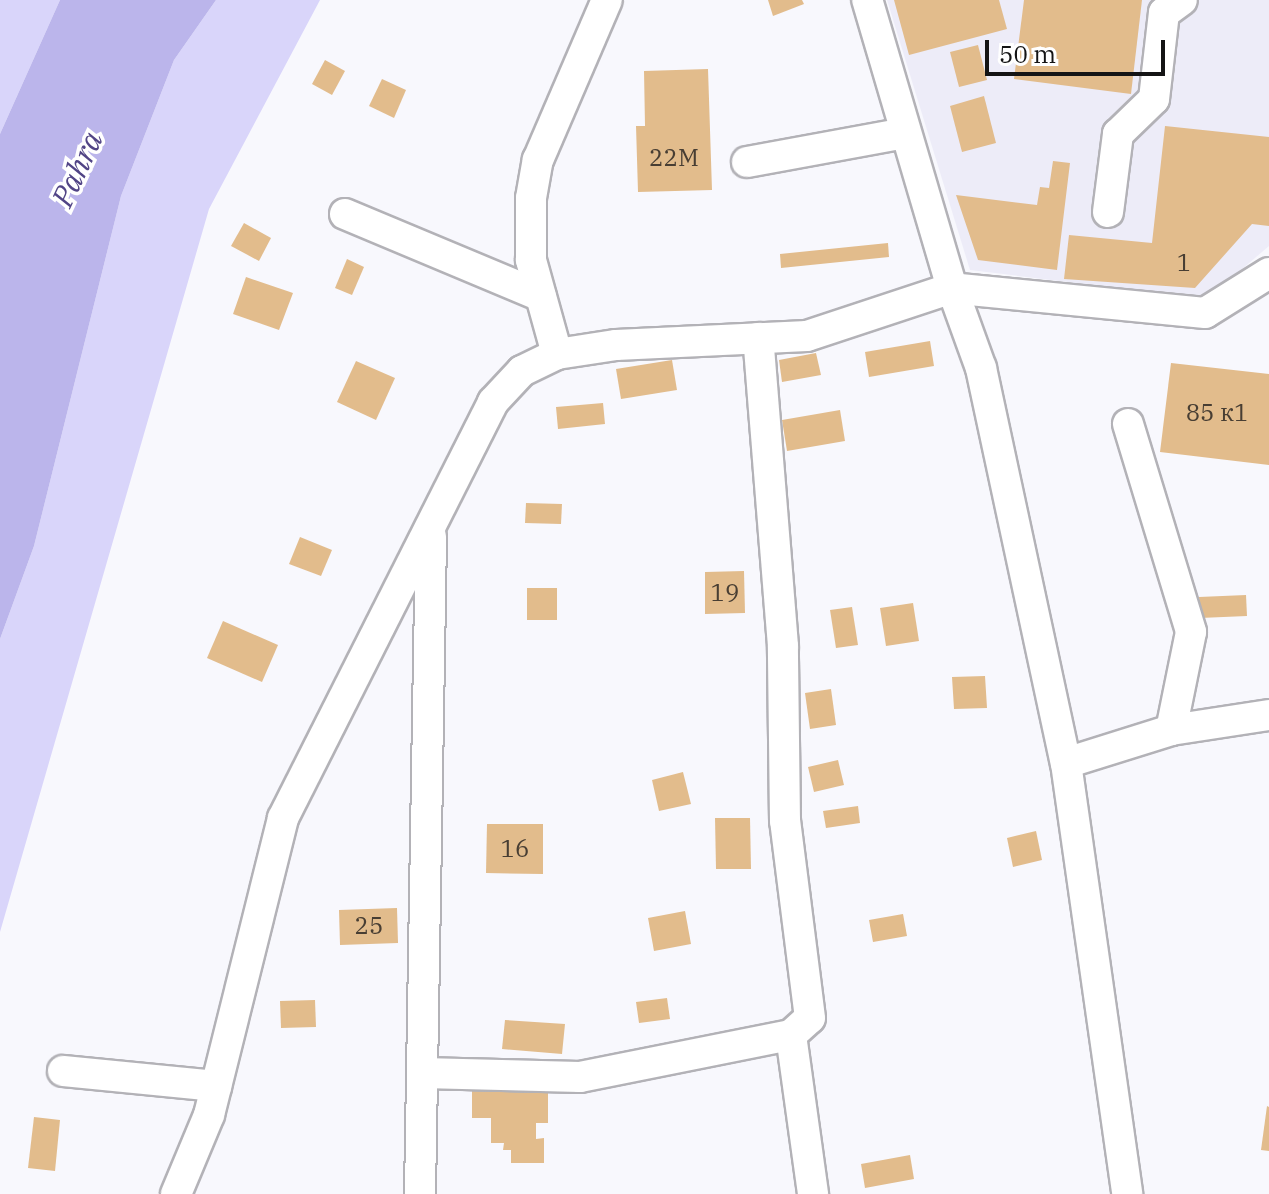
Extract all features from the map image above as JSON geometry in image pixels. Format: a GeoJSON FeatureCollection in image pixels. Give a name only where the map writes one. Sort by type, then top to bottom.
{"type":"FeatureCollection","features":[{"type":"Feature","properties":{"kind":"street"},"geometry":{"type":"LineString","coordinates":[[557,354],[531,260],[538,160],[607,0]]}},
{"type":"Feature","properties":{"kind":"street"},"geometry":{"type":"LineString","coordinates":[[867,0],[952,288],[981,368],[1066,763],[1127,1194]]}},
{"type":"Feature","properties":{"kind":"street"},"geometry":{"type":"LineString","coordinates":[[1108,212],[1118,134],[1154,99],[1164,13],[1182,0]]}},
{"type":"Feature","properties":{"kind":"street"},"geometry":{"type":"LineString","coordinates":[[747,162],[905,133]]}},
{"type":"Feature","properties":{"kind":"street"},"geometry":{"type":"LineString","coordinates":[[345,214],[541,296]]}},
{"type":"Feature","properties":{"kind":"street"},"geometry":{"type":"LineString","coordinates":[[176,1194],[216,1086],[283,818],[493,402],[522,371],[557,354],[807,336],[952,288],[1205,313],[1269,273]]}},
{"type":"Feature","properties":{"kind":"street"},"geometry":{"type":"LineString","coordinates":[[423,1073],[580,1077],[791,1035],[810,1018],[785,821],[783,646],[758,338]]}},
{"type":"Feature","properties":{"kind":"street"},"geometry":{"type":"LineString","coordinates":[[1128,424],[1191,632],[1171,730]]}},
{"type":"Feature","properties":{"kind":"street"},"geometry":{"type":"LineString","coordinates":[[420,1194],[431,530]]}},
{"type":"Feature","properties":{"kind":"street"},"geometry":{"type":"LineString","coordinates":[[1066,763],[1171,730],[1269,715]]}},
{"type":"Feature","properties":{"kind":"street"},"geometry":{"type":"LineString","coordinates":[[791,1035],[813,1194]]}},
{"type":"Feature","properties":{"kind":"street"},"geometry":{"type":"LineString","coordinates":[[63,1071],[216,1086]]}},
{"type":"Feature","properties":{"kind":"shaded area"},"geometry":{"type":"Polygon","coordinates":[[[0,0],[60,0],[0,134],[0,0]]]}},
{"type":"Feature","properties":{"kind":"shaded area"},"geometry":{"type":"Polygon","coordinates":[[[216,0],[320,0],[209,209],[0,932],[0,639],[34,546],[121,196],[174,60],[216,0]]]}},
{"type":"Feature","properties":{"kind":"shaded area"},"geometry":{"type":"Polygon","coordinates":[[[887,0],[1269,0],[1269,246],[1207,299],[970,270],[887,0]]]}},
{"type":"Feature","properties":{"kind":"water","name":"Pahra"},"geometry":{"type":"Polygon","coordinates":[[[60,0],[216,0],[174,60],[121,196],[34,546],[0,639],[0,134],[60,0]]]}},
{"type":"Feature","properties":{"kind":"building"},"geometry":{"type":"Polygon","coordinates":[[[768,0],[802,0],[804,4],[773,16],[768,0]]]}},
{"type":"Feature","properties":{"kind":"building"},"geometry":{"type":"Polygon","coordinates":[[[894,0],[999,0],[1007,29],[909,55],[894,0]]]}},
{"type":"Feature","properties":{"kind":"building"},"geometry":{"type":"Polygon","coordinates":[[[1024,0],[1142,0],[1131,94],[1014,79],[1024,0]]]}},
{"type":"Feature","properties":{"kind":"building"},"geometry":{"type":"Polygon","coordinates":[[[978,45],[987,80],[959,87],[950,52],[978,45]]]}},
{"type":"Feature","properties":{"kind":"building"},"geometry":{"type":"Polygon","coordinates":[[[325,60],[345,71],[332,95],[312,84],[325,60]]]}},
{"type":"Feature","properties":{"kind":"building"},"geometry":{"type":"Polygon","coordinates":[[[708,69],[712,190],[638,192],[636,126],[645,126],[644,71],[708,69]]]}},
{"type":"Feature","properties":{"kind":"building"},"geometry":{"type":"Polygon","coordinates":[[[382,79],[406,90],[394,118],[369,106],[382,79]]]}},
{"type":"Feature","properties":{"kind":"building"},"geometry":{"type":"Polygon","coordinates":[[[984,96],[996,143],[962,152],[950,106],[984,96]]]}},
{"type":"Feature","properties":{"kind":"building"},"geometry":{"type":"Polygon","coordinates":[[[1165,126],[1269,137],[1269,226],[1252,224],[1195,288],[1064,279],[1069,235],[1152,243],[1165,126]]]}},
{"type":"Feature","properties":{"kind":"building"},"geometry":{"type":"Polygon","coordinates":[[[1053,161],[1070,163],[1057,270],[978,260],[956,195],[1037,205],[1040,187],[1049,188],[1053,161]]]}},
{"type":"Feature","properties":{"kind":"building"},"geometry":{"type":"Polygon","coordinates":[[[244,223],[271,238],[259,261],[231,246],[244,223]]]}},
{"type":"Feature","properties":{"kind":"building"},"geometry":{"type":"Polygon","coordinates":[[[888,243],[889,257],[781,268],[780,254],[888,243]]]}},
{"type":"Feature","properties":{"kind":"building"},"geometry":{"type":"Polygon","coordinates":[[[347,259],[364,267],[352,295],[335,288],[347,259]]]}},
{"type":"Feature","properties":{"kind":"building"},"geometry":{"type":"Polygon","coordinates":[[[246,277],[293,293],[279,330],[233,314],[246,277]]]}},
{"type":"Feature","properties":{"kind":"building"},"geometry":{"type":"Polygon","coordinates":[[[930,341],[934,366],[869,377],[865,352],[930,341]]]}},
{"type":"Feature","properties":{"kind":"building"},"geometry":{"type":"Polygon","coordinates":[[[816,353],[821,375],[782,382],[779,360],[816,353]]]}},
{"type":"Feature","properties":{"kind":"building"},"geometry":{"type":"Polygon","coordinates":[[[672,360],[677,390],[621,399],[616,369],[672,360]]]}},
{"type":"Feature","properties":{"kind":"building"},"geometry":{"type":"Polygon","coordinates":[[[356,361],[395,378],[376,420],[337,402],[356,361]]]}},
{"type":"Feature","properties":{"kind":"building"},"geometry":{"type":"Polygon","coordinates":[[[1171,363],[1269,374],[1269,465],[1160,452],[1171,363]]]}},
{"type":"Feature","properties":{"kind":"building"},"geometry":{"type":"Polygon","coordinates":[[[603,403],[605,424],[558,429],[556,407],[603,403]]]}},
{"type":"Feature","properties":{"kind":"building"},"geometry":{"type":"Polygon","coordinates":[[[840,410],[845,441],[787,451],[782,420],[840,410]]]}},
{"type":"Feature","properties":{"kind":"building"},"geometry":{"type":"Polygon","coordinates":[[[526,503],[562,504],[561,524],[525,523],[526,503]]]}},
{"type":"Feature","properties":{"kind":"building"},"geometry":{"type":"Polygon","coordinates":[[[300,537],[332,550],[321,576],[289,564],[300,537]]]}},
{"type":"Feature","properties":{"kind":"building"},"geometry":{"type":"Polygon","coordinates":[[[744,571],[745,613],[705,614],[705,572],[744,571]]]}},
{"type":"Feature","properties":{"kind":"building"},"geometry":{"type":"Polygon","coordinates":[[[527,588],[557,588],[557,620],[527,620],[527,588]]]}},
{"type":"Feature","properties":{"kind":"building"},"geometry":{"type":"Polygon","coordinates":[[[1246,595],[1247,616],[1200,618],[1199,597],[1246,595]]]}},
{"type":"Feature","properties":{"kind":"building"},"geometry":{"type":"Polygon","coordinates":[[[913,603],[919,641],[886,646],[880,608],[913,603]]]}},
{"type":"Feature","properties":{"kind":"building"},"geometry":{"type":"Polygon","coordinates":[[[852,607],[858,645],[836,648],[830,610],[852,607]]]}},
{"type":"Feature","properties":{"kind":"building"},"geometry":{"type":"Polygon","coordinates":[[[223,621],[278,645],[262,682],[207,658],[223,621]]]}},
{"type":"Feature","properties":{"kind":"building"},"geometry":{"type":"Polygon","coordinates":[[[985,676],[987,708],[954,709],[952,677],[985,676]]]}},
{"type":"Feature","properties":{"kind":"building"},"geometry":{"type":"Polygon","coordinates":[[[831,689],[836,725],[810,729],[805,693],[831,689]]]}},
{"type":"Feature","properties":{"kind":"building"},"geometry":{"type":"Polygon","coordinates":[[[838,760],[844,785],[814,792],[808,767],[838,760]]]}},
{"type":"Feature","properties":{"kind":"building"},"geometry":{"type":"Polygon","coordinates":[[[683,772],[691,804],[659,811],[652,780],[683,772]]]}},
{"type":"Feature","properties":{"kind":"building"},"geometry":{"type":"Polygon","coordinates":[[[858,806],[860,823],[826,828],[823,811],[858,806]]]}},
{"type":"Feature","properties":{"kind":"building"},"geometry":{"type":"Polygon","coordinates":[[[715,818],[750,818],[751,869],[716,869],[715,818]]]}},
{"type":"Feature","properties":{"kind":"building"},"geometry":{"type":"Polygon","coordinates":[[[487,824],[543,824],[543,874],[486,873],[487,824]]]}},
{"type":"Feature","properties":{"kind":"building"},"geometry":{"type":"Polygon","coordinates":[[[1036,831],[1042,860],[1013,867],[1007,838],[1036,831]]]}},
{"type":"Feature","properties":{"kind":"building"},"geometry":{"type":"Polygon","coordinates":[[[397,908],[398,943],[340,945],[339,910],[397,908]]]}},
{"type":"Feature","properties":{"kind":"building"},"geometry":{"type":"Polygon","coordinates":[[[685,911],[691,944],[654,951],[648,918],[685,911]]]}},
{"type":"Feature","properties":{"kind":"building"},"geometry":{"type":"Polygon","coordinates":[[[903,914],[907,936],[873,942],[869,920],[903,914]]]}},
{"type":"Feature","properties":{"kind":"building"},"geometry":{"type":"Polygon","coordinates":[[[667,998],[670,1019],[639,1023],[636,1002],[667,998]]]}},
{"type":"Feature","properties":{"kind":"building"},"geometry":{"type":"Polygon","coordinates":[[[315,1000],[316,1027],[281,1028],[280,1001],[315,1000]]]}},
{"type":"Feature","properties":{"kind":"building"},"geometry":{"type":"Polygon","coordinates":[[[505,1020],[565,1024],[562,1054],[502,1049],[505,1020]]]}},
{"type":"Feature","properties":{"kind":"building"},"geometry":{"type":"Polygon","coordinates":[[[472,1086],[548,1086],[548,1123],[536,1123],[536,1139],[544,1138],[544,1163],[511,1163],[511,1150],[503,1150],[504,1143],[491,1143],[491,1118],[472,1118],[472,1086]]]}},
{"type":"Feature","properties":{"kind":"building"},"geometry":{"type":"Polygon","coordinates":[[[1269,1107],[1269,1151],[1261,1150],[1269,1107]]]}},
{"type":"Feature","properties":{"kind":"building"},"geometry":{"type":"Polygon","coordinates":[[[34,1117],[60,1120],[55,1171],[28,1168],[34,1117]]]}},
{"type":"Feature","properties":{"kind":"building"},"geometry":{"type":"Polygon","coordinates":[[[910,1155],[914,1179],[865,1188],[861,1164],[910,1155]]]}}]}
